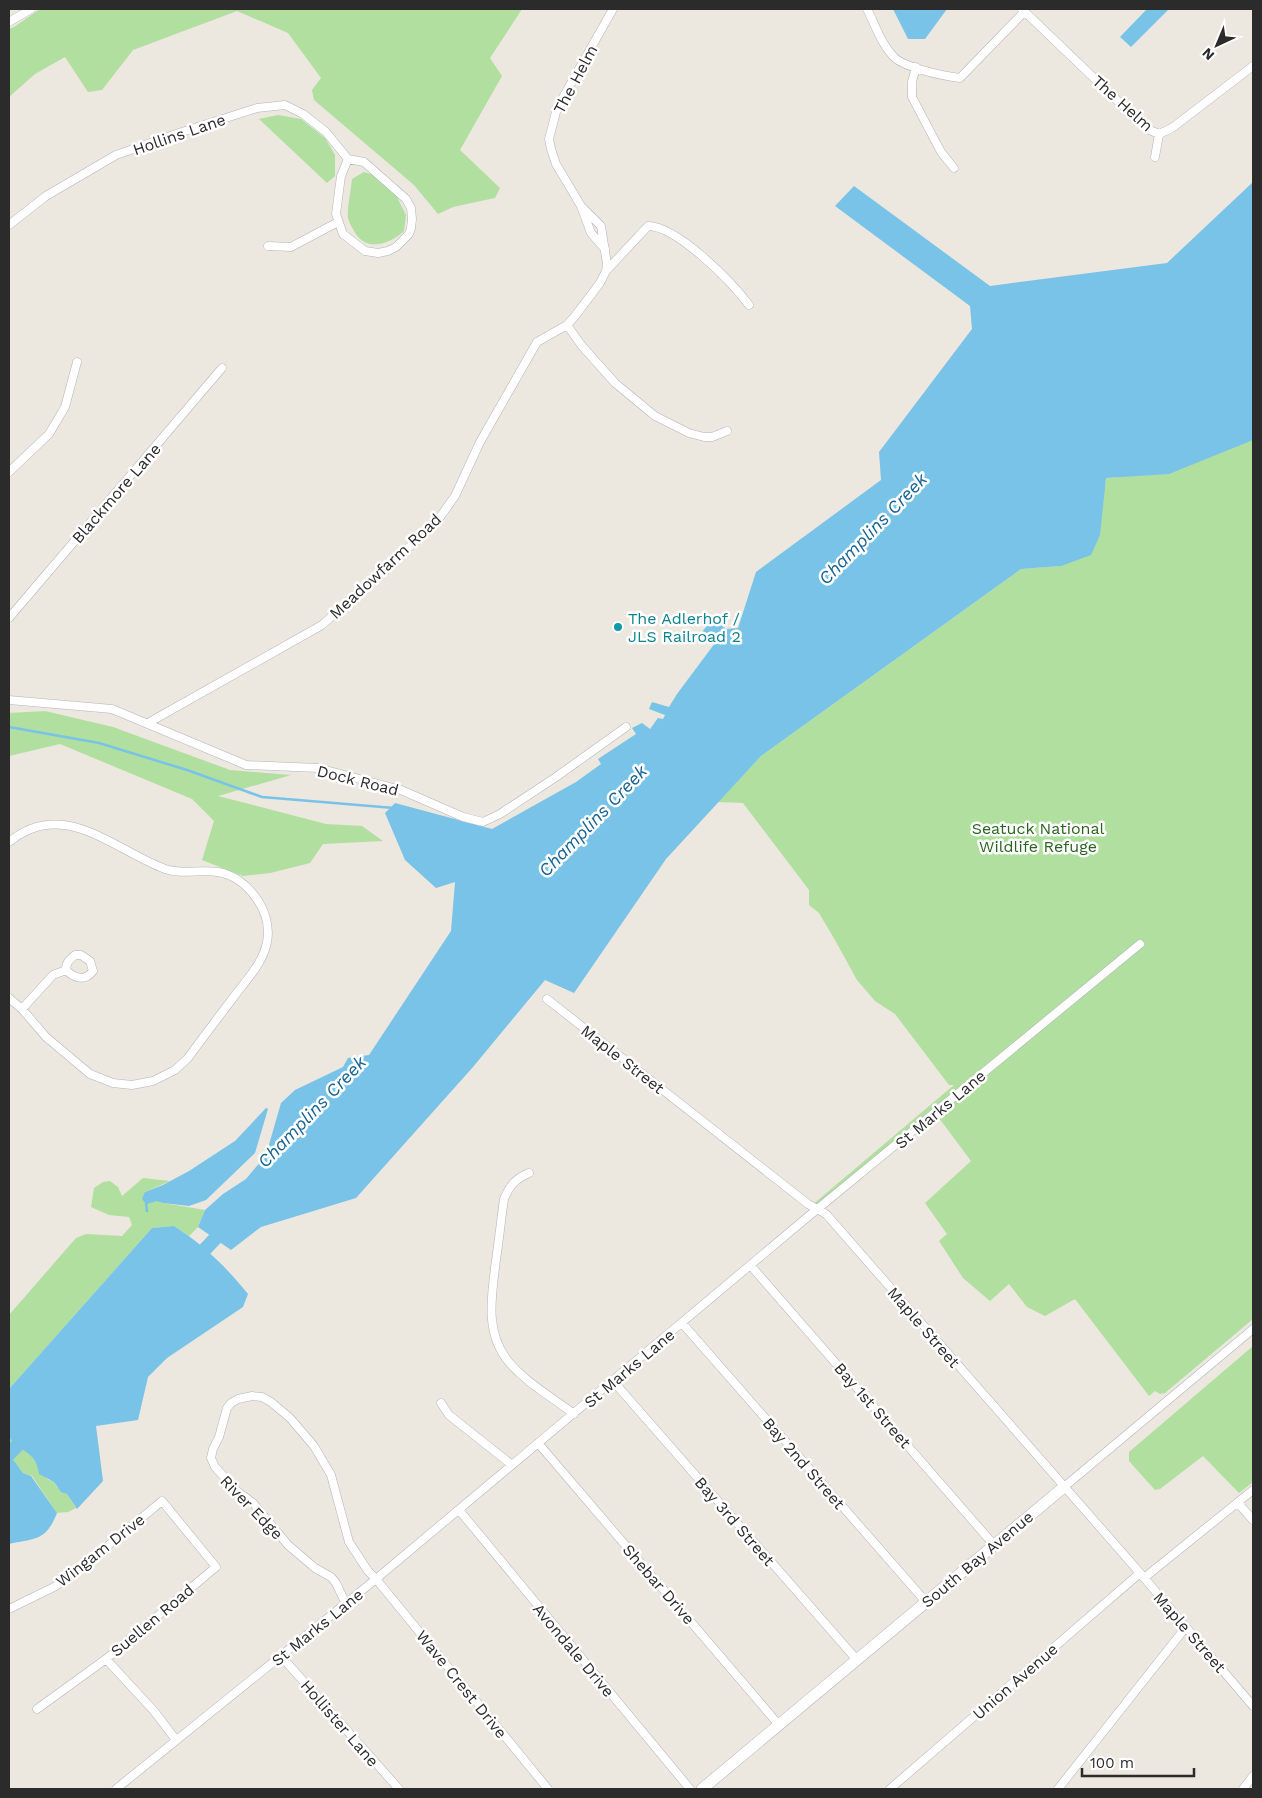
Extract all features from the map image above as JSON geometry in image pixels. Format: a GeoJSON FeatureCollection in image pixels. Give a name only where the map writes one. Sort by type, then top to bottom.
{"type":"FeatureCollection","features":[{"type":"Feature","properties":{"kind":"street"},"geometry":{"type":"LineString","coordinates":[[9,22],[32,9]]}},
{"type":"Feature","properties":{"kind":"street","name":"The Helm"},"geometry":{"type":"LineString","coordinates":[[605,249],[592,233],[581,206],[556,164],[549,139],[557,108],[613,9]]}},
{"type":"Feature","properties":{"kind":"street","name":"The Helm"},"geometry":{"type":"LineString","coordinates":[[867,9],[888,50],[899,61],[950,77],[960,78],[1024,10],[1147,129],[1159,134],[1172,128],[1253,66]]}},
{"type":"Feature","properties":{"kind":"street"},"geometry":{"type":"LineString","coordinates":[[916,67],[912,82],[912,97],[941,152],[954,168]]}},
{"type":"Feature","properties":{"kind":"street","name":"Hollins Lane"},"geometry":{"type":"LineString","coordinates":[[9,225],[46,196],[116,155],[258,108],[285,105],[303,114],[326,132],[348,158],[364,162],[406,199],[411,208],[412,219],[409,234],[396,247],[388,251],[365,251],[343,234],[338,222]]}},
{"type":"Feature","properties":{"kind":"street"},"geometry":{"type":"LineString","coordinates":[[1155,157],[1159,134]]}},
{"type":"Feature","properties":{"kind":"street"},"geometry":{"type":"LineString","coordinates":[[268,246],[291,247],[338,222],[336,214],[341,176],[348,158]]}},
{"type":"Feature","properties":{"kind":"street","name":"The Helm"},"geometry":{"type":"LineString","coordinates":[[581,206],[601,226],[607,264],[606,271]]}},
{"type":"Feature","properties":{"kind":"street","name":"Meadowfarm Road"},"geometry":{"type":"LineString","coordinates":[[148,723],[322,625],[425,534],[435,524],[455,496],[480,442],[537,342],[567,325],[600,283],[606,271],[648,226],[664,229],[678,238],[726,278],[748,305]]}},
{"type":"Feature","properties":{"kind":"street"},"geometry":{"type":"LineString","coordinates":[[567,325],[582,346],[614,383],[656,416],[689,433],[704,437],[712,437],[727,430]]}},
{"type":"Feature","properties":{"kind":"street"},"geometry":{"type":"LineString","coordinates":[[9,472],[49,434],[65,407],[77,362]]}},
{"type":"Feature","properties":{"kind":"street","name":"Blackmore Lane"},"geometry":{"type":"LineString","coordinates":[[9,618],[222,368]]}},
{"type":"Feature","properties":{"kind":"street","name":"Dock Road"},"geometry":{"type":"LineString","coordinates":[[9,700],[112,709],[246,766],[318,768],[402,790],[463,817],[484,822],[500,814],[556,777],[626,728]]}},
{"type":"Feature","properties":{"kind":"street"},"geometry":{"type":"LineString","coordinates":[[9,842],[31,828],[62,824],[79,827],[152,864],[168,870],[219,872],[236,878],[249,888],[260,904],[266,921],[267,942],[260,963],[188,1058],[175,1070],[153,1081],[132,1085],[113,1083],[90,1074],[46,1037],[22,1009],[9,998]]}},
{"type":"Feature","properties":{"kind":"street","name":"St Marks Lane"},"geometry":{"type":"LineString","coordinates":[[118,1789],[176,1740],[346,1604],[1140,944]]}},
{"type":"Feature","properties":{"kind":"street"},"geometry":{"type":"LineString","coordinates":[[22,1009],[53,975],[66,970]]}},
{"type":"Feature","properties":{"kind":"street","name":"Maple Street"},"geometry":{"type":"LineString","coordinates":[[547,998],[808,1204],[826,1214],[1142,1575],[1253,1706]]}},
{"type":"Feature","properties":{"kind":"street"},"geometry":{"type":"LineString","coordinates":[[529,1173],[517,1178],[513,1182],[504,1199],[491,1302],[491,1320],[496,1341],[506,1359],[518,1372],[574,1414]]}},
{"type":"Feature","properties":{"kind":"street","name":"Bay 1st Street"},"geometry":{"type":"LineString","coordinates":[[751,1266],[994,1545]]}},
{"type":"Feature","properties":{"kind":"street","name":"Bay 2nd Street"},"geometry":{"type":"LineString","coordinates":[[682,1323],[926,1602]]}},
{"type":"Feature","properties":{"kind":"street","name":"South Bay Avenue"},"geometry":{"type":"LineString","coordinates":[[702,1789],[1253,1329]]}},
{"type":"Feature","properties":{"kind":"street","name":"Bay 3rd Street"},"geometry":{"type":"LineString","coordinates":[[613,1381],[857,1660]]}},
{"type":"Feature","properties":{"kind":"street","name":"River Edge"},"geometry":{"type":"LineString","coordinates":[[346,1604],[331,1577],[315,1568],[288,1545],[253,1503],[238,1492],[215,1467],[211,1458],[213,1449],[227,1408],[231,1403],[238,1399],[252,1396],[271,1402],[290,1418],[314,1446],[331,1475],[349,1542],[368,1571],[376,1579]]}},
{"type":"Feature","properties":{"kind":"street"},"geometry":{"type":"LineString","coordinates":[[442,1403],[448,1416],[512,1465]]}},
{"type":"Feature","properties":{"kind":"street","name":"Shebar Drive"},"geometry":{"type":"LineString","coordinates":[[538,1443],[779,1724]]}},
{"type":"Feature","properties":{"kind":"street","name":"Union Avenue"},"geometry":{"type":"LineString","coordinates":[[890,1789],[1142,1575],[1253,1490]]}},
{"type":"Feature","properties":{"kind":"street","name":"Wingam Drive"},"geometry":{"type":"LineString","coordinates":[[9,1609],[54,1587],[75,1573],[162,1500]]}},
{"type":"Feature","properties":{"kind":"street","name":"Suellen Road"},"geometry":{"type":"LineString","coordinates":[[162,1500],[216,1567],[106,1658],[154,1710],[176,1740]]}},
{"type":"Feature","properties":{"kind":"street"},"geometry":{"type":"LineString","coordinates":[[1238,1503],[1253,1520]]}},
{"type":"Feature","properties":{"kind":"street","name":"Avondale Drive"},"geometry":{"type":"LineString","coordinates":[[458,1510],[690,1789]]}},
{"type":"Feature","properties":{"kind":"street","name":"Wave Crest Drive"},"geometry":{"type":"LineString","coordinates":[[376,1579],[548,1789]]}},
{"type":"Feature","properties":{"kind":"street"},"geometry":{"type":"LineString","coordinates":[[1058,1789],[1186,1627]]}},
{"type":"Feature","properties":{"kind":"street","name":"Hollister Lane"},"geometry":{"type":"LineString","coordinates":[[281,1656],[398,1789]]}},
{"type":"Feature","properties":{"kind":"street"},"geometry":{"type":"LineString","coordinates":[[37,1709],[106,1658]]}},
{"type":"Feature","properties":{"kind":"street"},"geometry":{"type":"LineString","coordinates":[[1243,1789],[1253,1776]]}},
{"type":"Feature","properties":{"kind":"green space"},"geometry":{"type":"Polygon","coordinates":[[[40,9],[522,9],[490,58],[502,76],[460,150],[500,188],[495,198],[453,207],[438,214],[414,185],[314,100],[312,90],[321,78],[288,33],[237,11],[133,50],[102,90],[88,92],[65,57],[35,74],[9,97],[9,29],[40,9]]]}},
{"type":"Feature","properties":{"kind":"green space"},"geometry":{"type":"Polygon","coordinates":[[[278,115],[301,119],[325,138],[335,155],[335,176],[327,183],[259,119],[278,115]]]}},
{"type":"Feature","properties":{"kind":"green space"},"geometry":{"type":"Polygon","coordinates":[[[364,172],[376,176],[396,195],[406,215],[404,231],[384,243],[370,244],[363,241],[358,237],[348,219],[352,179],[364,172]]]}},
{"type":"Feature","properties":{"kind":"green space","name":"Seatuck National Wildlife Refuge"},"geometry":{"type":"Polygon","coordinates":[[[1253,433],[1253,1319],[1165,1393],[1160,1394],[1155,1391],[1149,1396],[1075,1299],[1045,1316],[1027,1307],[1009,1284],[990,1301],[963,1278],[939,1241],[947,1234],[925,1203],[971,1161],[936,1114],[821,1208],[811,1206],[954,1085],[949,1085],[895,1014],[875,1001],[857,980],[819,913],[809,905],[809,890],[743,803],[718,802],[761,756],[1021,569],[1061,566],[1105,486],[1106,478],[1120,477],[1253,433]]]}},
{"type":"Feature","properties":{"kind":"green space"},"geometry":{"type":"Polygon","coordinates":[[[45,711],[113,727],[230,770],[291,775],[218,796],[326,824],[362,826],[383,841],[323,844],[310,863],[270,873],[243,876],[202,860],[214,821],[192,799],[60,744],[9,756],[9,713],[45,711]]]}},
{"type":"Feature","properties":{"kind":"green space"},"geometry":{"type":"Polygon","coordinates":[[[143,1178],[170,1181],[145,1192],[163,1203],[205,1210],[198,1227],[189,1236],[174,1226],[152,1228],[9,1389],[9,1315],[76,1238],[86,1234],[122,1236],[132,1225],[129,1217],[109,1215],[91,1207],[94,1188],[103,1182],[110,1181],[118,1187],[122,1196],[143,1178]]]}},
{"type":"Feature","properties":{"kind":"green space"},"geometry":{"type":"Polygon","coordinates":[[[1253,1346],[1253,1482],[1239,1493],[1203,1456],[1160,1489],[1155,1490],[1129,1461],[1129,1452],[1253,1346]]]}},
{"type":"Feature","properties":{"kind":"green space"},"geometry":{"type":"Polygon","coordinates":[[[9,1437],[17,1446],[29,1452],[47,1479],[54,1482],[57,1487],[67,1494],[76,1508],[68,1512],[57,1513],[32,1476],[23,1473],[9,1456],[9,1437]]]}},
{"type":"Feature","properties":{"kind":"water"},"geometry":{"type":"Polygon","coordinates":[[[893,9],[947,9],[925,39],[908,39],[893,9]]]}},
{"type":"Feature","properties":{"kind":"water"},"geometry":{"type":"Polygon","coordinates":[[[1147,9],[1169,9],[1131,47],[1120,37],[1147,9]]]}},
{"type":"Feature","properties":{"kind":"water"},"geometry":{"type":"Polygon","coordinates":[[[1253,182],[1253,440],[1169,474],[1106,478],[1100,535],[1091,555],[1061,566],[1021,569],[761,756],[666,859],[574,993],[545,980],[473,1067],[356,1198],[261,1227],[231,1250],[198,1227],[205,1210],[223,1194],[246,1179],[266,1155],[281,1103],[295,1090],[343,1067],[348,1058],[369,1055],[451,931],[455,882],[436,888],[405,860],[385,813],[395,803],[492,829],[576,782],[601,764],[598,759],[636,734],[632,728],[642,723],[650,729],[658,718],[663,719],[665,715],[649,709],[652,702],[669,707],[715,643],[702,632],[713,618],[726,629],[738,628],[756,572],[881,480],[879,452],[972,329],[970,306],[835,206],[854,186],[990,286],[1167,263],[1253,182]]]}},
{"type":"Feature","properties":{"kind":"water"},"geometry":{"type":"Polygon","coordinates":[[[266,1108],[268,1109],[255,1153],[206,1200],[189,1206],[157,1201],[146,1204],[142,1199],[145,1192],[189,1171],[235,1141],[266,1108]]]}},
{"type":"Feature","properties":{"kind":"water"},"geometry":{"type":"Polygon","coordinates":[[[174,1226],[214,1257],[248,1294],[243,1307],[167,1358],[148,1377],[138,1420],[96,1426],[103,1481],[77,1509],[67,1494],[61,1492],[54,1482],[39,1474],[35,1460],[9,1437],[9,1389],[152,1228],[174,1226]]]}},
{"type":"Feature","properties":{"kind":"water"},"geometry":{"type":"Polygon","coordinates":[[[9,1456],[23,1473],[31,1476],[57,1513],[49,1529],[44,1534],[33,1539],[9,1544],[9,1456]]]}},
{"type":"Feature","properties":{"kind":"waterway"},"geometry":{"type":"LineString","coordinates":[[9,727],[99,743],[187,770],[262,797],[394,808]]}},
{"type":"Feature","properties":{"kind":"waterway"},"geometry":{"type":"LineString","coordinates":[[147,1203],[147,1211]]}},
{"type":"Feature","properties":{"kind":"waterway","name":"Champlins Creek"},"geometry":{"type":"LineString","coordinates":[[193,1262],[228,1225]]}},
{"type":"Feature","properties":{"kind":"waterway","name":"Champlins Creek"},"geometry":{"type":"LineString","coordinates":[[9,1454],[29,1433]]}},
{"type":"Feature","properties":{"kind":"place","name":"The Adlerhof / JLS Railroad 2"},"geometry":{"type":"Point","coordinates":[618,627]}}]}
